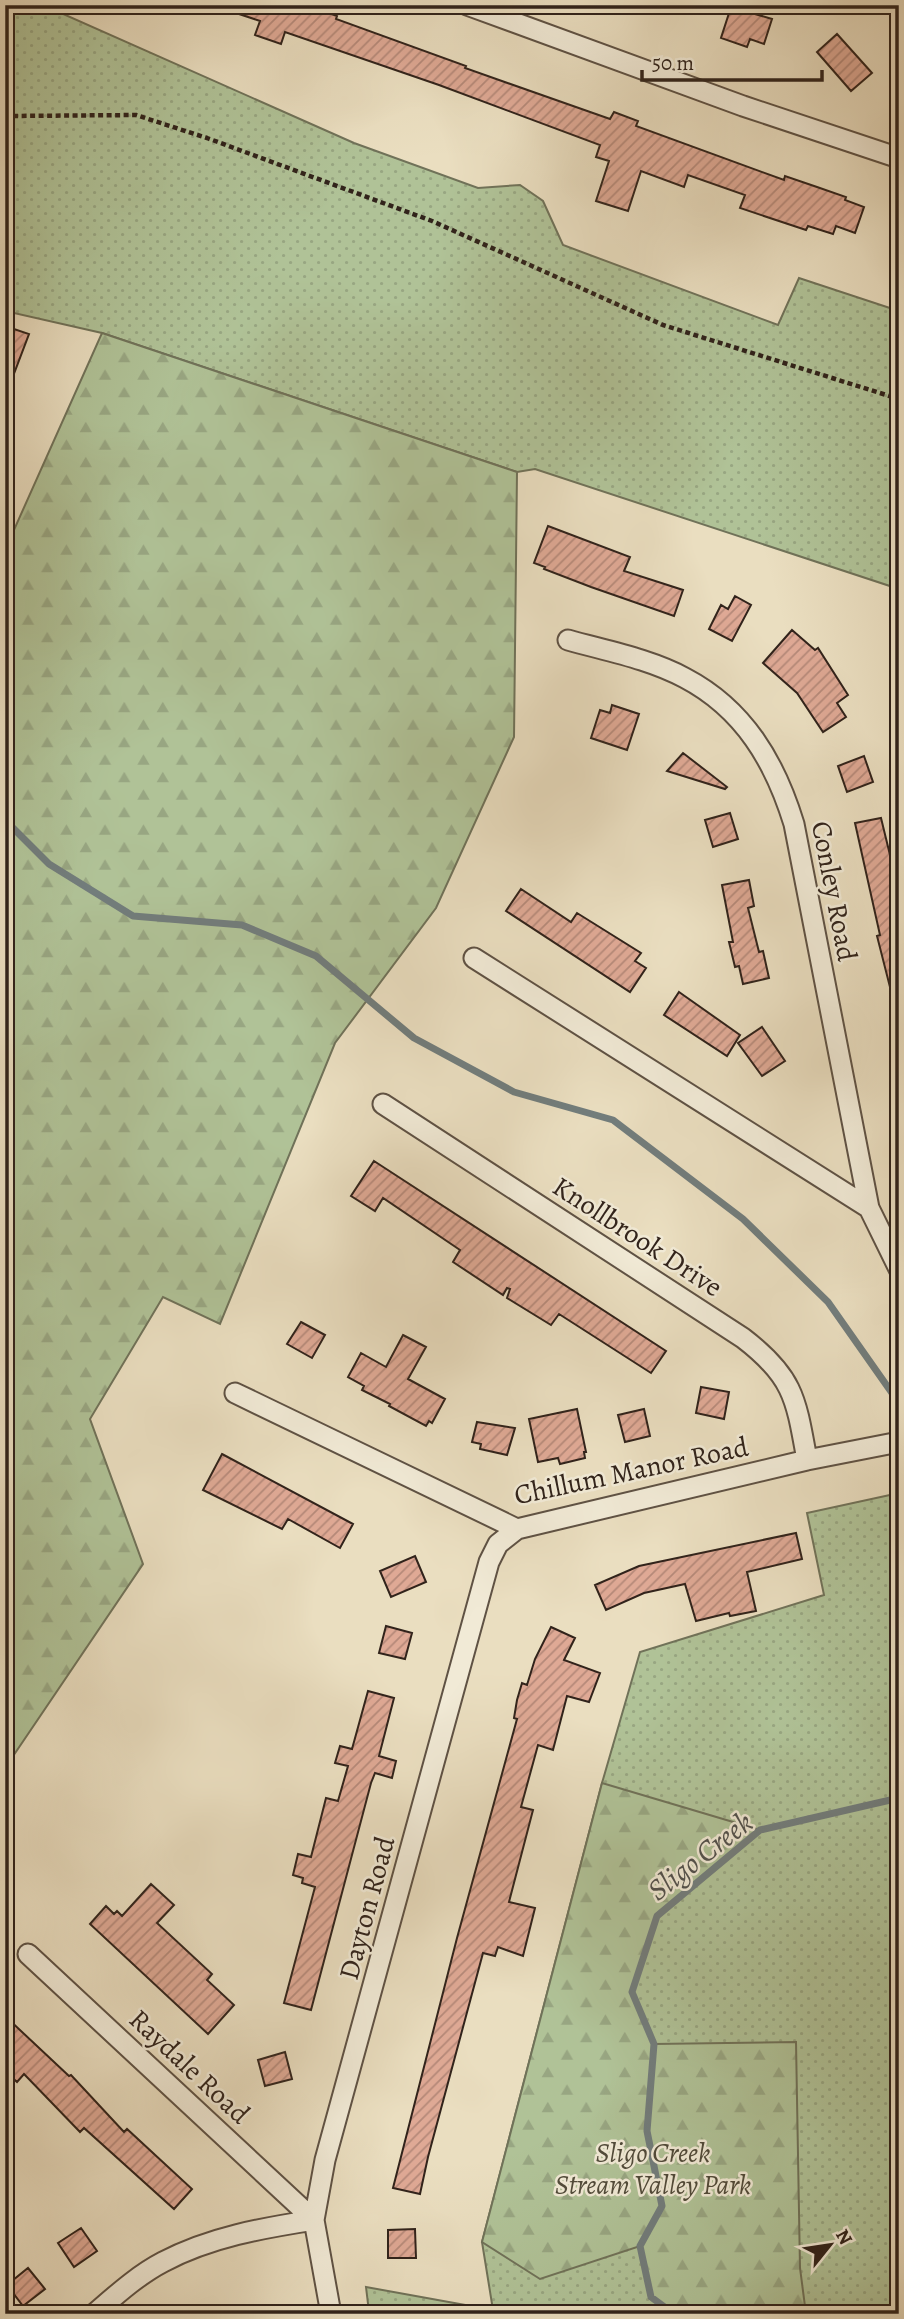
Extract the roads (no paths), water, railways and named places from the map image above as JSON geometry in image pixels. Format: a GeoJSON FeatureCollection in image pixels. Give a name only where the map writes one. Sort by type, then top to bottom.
{"type":"FeatureCollection","features":[{"type":"Feature","properties":{"kind":"street"},"geometry":{"type":"LineString","coordinates":[[467,5],[743,106],[899,158]]}},
{"type":"Feature","properties":{"kind":"street","name":"Conley Road"},"geometry":{"type":"LineString","coordinates":[[568,640],[638,659],[685,678],[731,710],[747,728],[775,771],[794,824],[869,1208],[899,1269]]}},
{"type":"Feature","properties":{"kind":"street"},"geometry":{"type":"LineString","coordinates":[[474,958],[869,1208]]}},
{"type":"Feature","properties":{"kind":"street","name":"Knollbrook Drive"},"geometry":{"type":"LineString","coordinates":[[383,1104],[764,1354],[787,1382],[797,1405],[807,1460]]}},
{"type":"Feature","properties":{"kind":"street","name":"Chillum Manor Road"},"geometry":{"type":"LineString","coordinates":[[234,1392],[517,1530],[807,1460],[899,1442]]}},
{"type":"Feature","properties":{"kind":"street","name":"Dayton Road"},"geometry":{"type":"LineString","coordinates":[[331,2314],[314,2220],[325,2160],[489,1562],[498,1544],[517,1530]]}},
{"type":"Feature","properties":{"kind":"street","name":"Raydale Road"},"geometry":{"type":"LineString","coordinates":[[28,1954],[314,2220]]}},
{"type":"Feature","properties":{"kind":"street"},"geometry":{"type":"LineString","coordinates":[[93,2314],[137,2278],[164,2261],[254,2230],[314,2220]]}},
{"type":"Feature","properties":{"kind":"waterway"},"geometry":{"type":"LineString","coordinates":[[5,820],[49,864],[133,916],[242,925],[316,956],[414,1038],[514,1092],[613,1120],[743,1219],[828,1302],[892,1393],[899,1416]]}},
{"type":"Feature","properties":{"kind":"waterway","name":"Sligo Creek"},"geometry":{"type":"LineString","coordinates":[[674,2314],[651,2297],[640,2246],[662,2206],[647,2131],[654,2044],[632,1992],[657,1916],[760,1830],[899,1798]]}},
{"type":"Feature","properties":{"kind":"park label","name":"Sligo Creek Stream Valley Park"},"geometry":{"type":"Point","coordinates":[653,2168]}}]}
